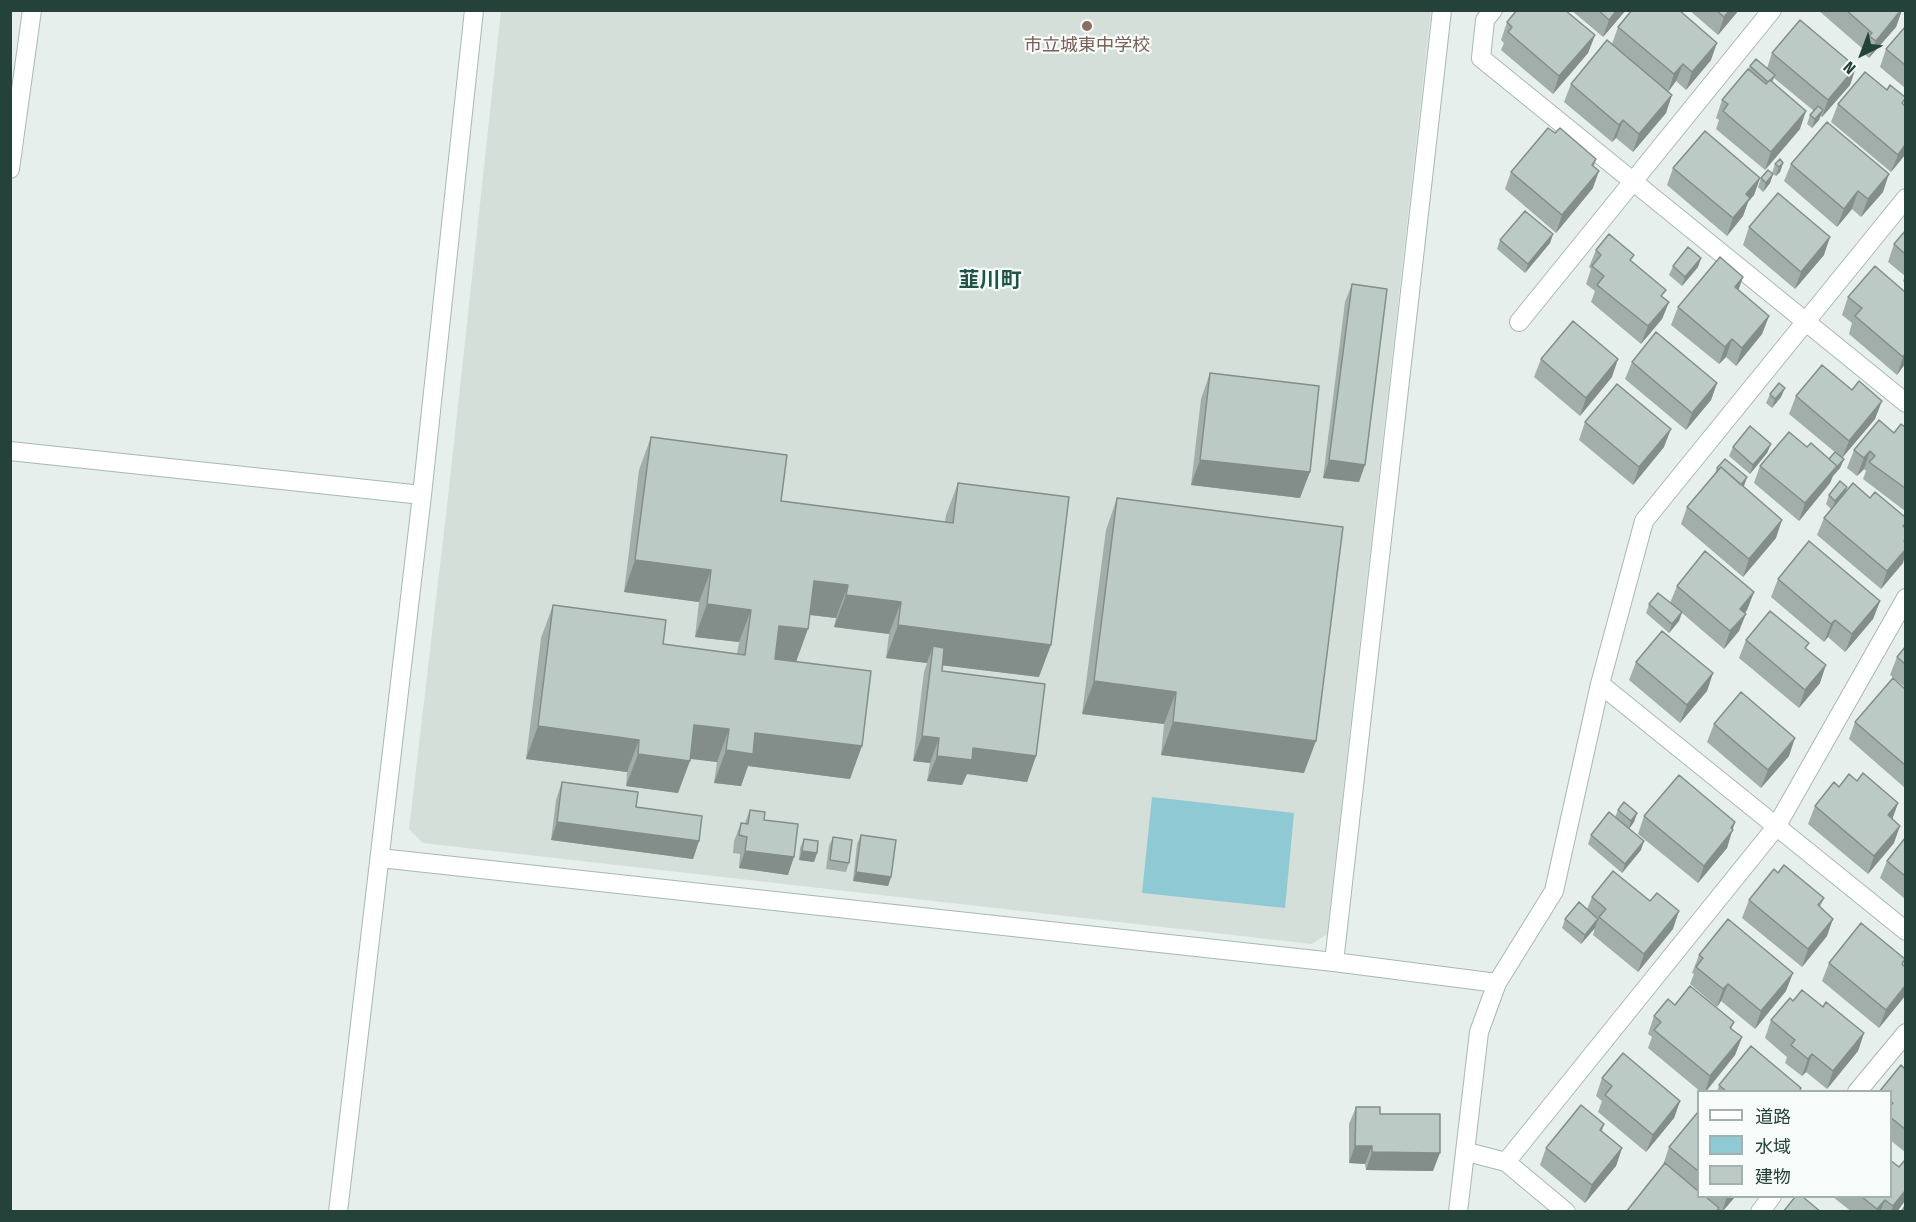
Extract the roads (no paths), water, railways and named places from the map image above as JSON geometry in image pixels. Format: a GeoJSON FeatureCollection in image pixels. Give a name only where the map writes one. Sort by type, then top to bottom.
{"type":"FeatureCollection","features":[{"type":"Feature","properties":{"kind":"street"},"geometry":{"type":"LineString","coordinates":[[10,169],[32,10]]}},
{"type":"Feature","properties":{"kind":"street"},"geometry":{"type":"LineString","coordinates":[[338,1212],[422,495],[474,10]]}},
{"type":"Feature","properties":{"kind":"street"},"geometry":{"type":"LineString","coordinates":[[1334,962],[1442,10]]}},
{"type":"Feature","properties":{"kind":"street"},"geometry":{"type":"LineString","coordinates":[[1493,10],[1485,20],[1481,58],[1905,403]]}},
{"type":"Feature","properties":{"kind":"street"},"geometry":{"type":"LineString","coordinates":[[1519,322],[1772,10]]}},
{"type":"Feature","properties":{"kind":"street"},"geometry":{"type":"LineString","coordinates":[[1458,1212],[1467,1152],[1479,1032],[1497,983],[1554,891],[1600,684],[1644,521],[1905,198]]}},
{"type":"Feature","properties":{"kind":"street"},"geometry":{"type":"LineString","coordinates":[[10,450],[422,495]]}},
{"type":"Feature","properties":{"kind":"street"},"geometry":{"type":"LineString","coordinates":[[1506,1162],[1776,827],[1905,598]]}},
{"type":"Feature","properties":{"kind":"street"},"geometry":{"type":"LineString","coordinates":[[1600,684],[1905,931]]}},
{"type":"Feature","properties":{"kind":"street"},"geometry":{"type":"LineString","coordinates":[[380,858],[1334,962],[1497,983]]}},
{"type":"Feature","properties":{"kind":"street"},"geometry":{"type":"LineString","coordinates":[[1859,1090],[1905,1033]]}},
{"type":"Feature","properties":{"kind":"street"},"geometry":{"type":"LineString","coordinates":[[1467,1152],[1506,1162],[1566,1212]]}},
{"type":"Feature","properties":{"kind":"street"},"geometry":{"type":"LineString","coordinates":[[1760,1212],[1771,1198]]}},
{"type":"Feature","properties":{"kind":"water"},"geometry":{"type":"Polygon","coordinates":[[[1152,797],[1294,813],[1285,908],[1142,893],[1152,797]]]}},
{"type":"Feature","properties":{"kind":"place","name":"市立城東中学校"},"geometry":{"type":"Point","coordinates":[1087,26]}},
{"type":"Feature","properties":{"kind":"district","name":"韮川町"},"geometry":{"type":"Point","coordinates":[990,281]}}]}
